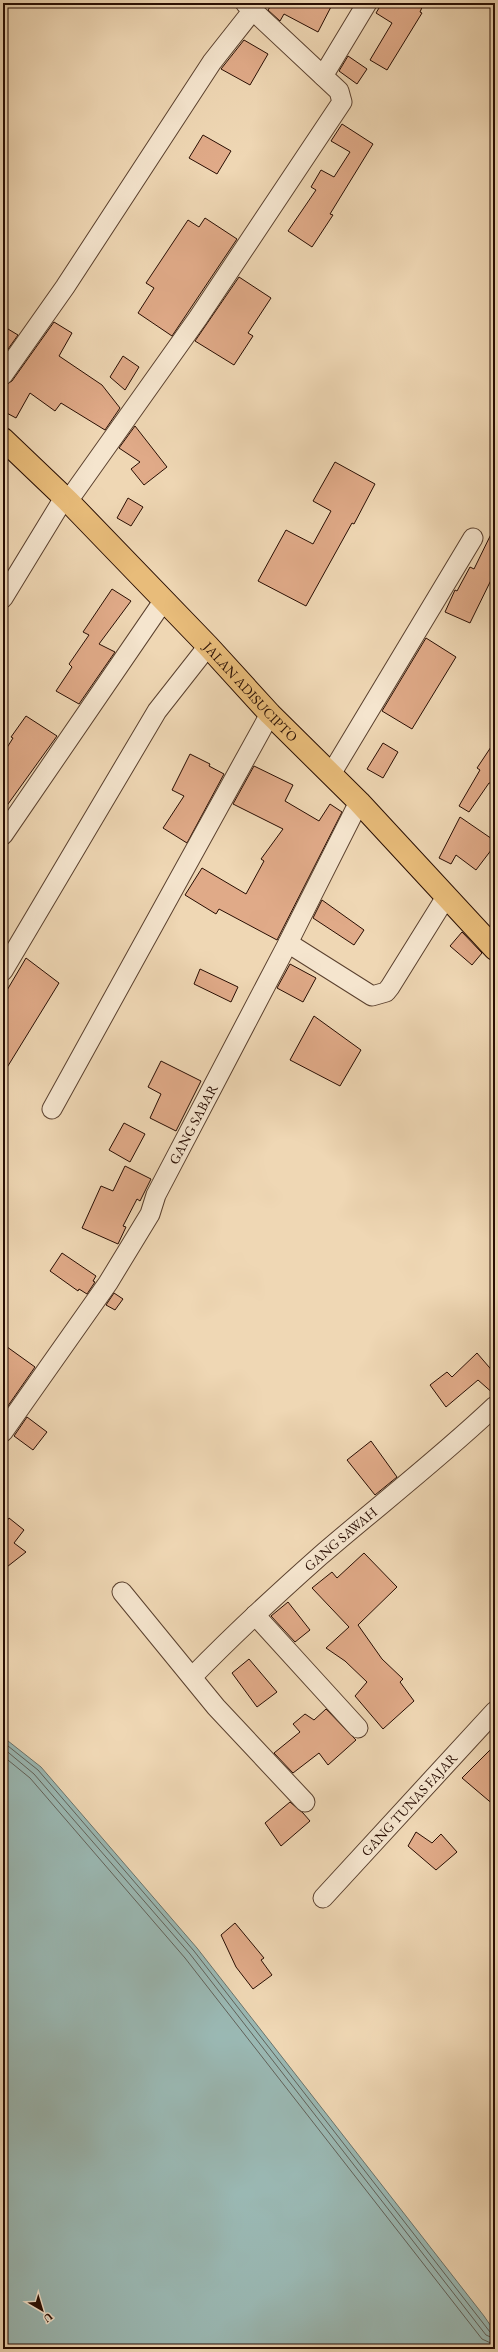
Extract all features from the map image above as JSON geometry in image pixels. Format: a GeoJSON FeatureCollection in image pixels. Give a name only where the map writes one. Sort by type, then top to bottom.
{"type":"FeatureCollection","features":[{"type":"Feature","properties":{"kind":"main road","name":"JALAN ADISUCIPTO"},"geometry":{"type":"LineString","coordinates":[[3,439],[66,500],[208,646],[270,714],[359,802],[446,898],[495,949]]}},
{"type":"Feature","properties":{"kind":"street"},"geometry":{"type":"LineString","coordinates":[[324,76],[366,3]]}},
{"type":"Feature","properties":{"kind":"street"},"geometry":{"type":"LineString","coordinates":[[3,375],[65,287],[249,7],[339,91],[342,102],[198,318],[66,500],[3,598]]}},
{"type":"Feature","properties":{"kind":"street"},"geometry":{"type":"LineString","coordinates":[[331,774],[473,538]]}},
{"type":"Feature","properties":{"kind":"street"},"geometry":{"type":"LineString","coordinates":[[3,835],[164,600]]}},
{"type":"Feature","properties":{"kind":"street"},"geometry":{"type":"LineString","coordinates":[[3,971],[157,711],[208,646]]}},
{"type":"Feature","properties":{"kind":"street"},"geometry":{"type":"LineString","coordinates":[[52,1109],[270,714]]}},
{"type":"Feature","properties":{"kind":"street","name":"GANG SABAR"},"geometry":{"type":"LineString","coordinates":[[3,1432],[108,1283],[150,1214],[156,1195],[288,943],[359,802]]}},
{"type":"Feature","properties":{"kind":"street"},"geometry":{"type":"LineString","coordinates":[[288,943],[372,996],[378,995],[390,987],[446,898]]}},
{"type":"Feature","properties":{"kind":"street","name":"GANG SAWAH"},"geometry":{"type":"LineString","coordinates":[[192,1677],[255,1615],[321,1556],[465,1435],[495,1406]]}},
{"type":"Feature","properties":{"kind":"street"},"geometry":{"type":"LineString","coordinates":[[122,1592],[216,1707],[305,1802]]}},
{"type":"Feature","properties":{"kind":"street"},"geometry":{"type":"LineString","coordinates":[[255,1615],[358,1728]]}},
{"type":"Feature","properties":{"kind":"street","name":"GANG TUNAS FAJAR"},"geometry":{"type":"LineString","coordinates":[[323,1898],[495,1711]]}},
{"type":"Feature","properties":{"kind":"water"},"geometry":{"type":"Polygon","coordinates":[[[3,1737],[41,1767],[197,1948],[484,2316],[495,2332],[495,2349],[3,2349],[3,1737]]]}},
{"type":"Feature","properties":{"kind":"building"},"geometry":{"type":"Polygon","coordinates":[[[262,3],[333,3],[318,32],[284,14],[280,21],[268,10],[270,7],[262,3]]]}},
{"type":"Feature","properties":{"kind":"building"},"geometry":{"type":"Polygon","coordinates":[[[382,3],[424,3],[420,12],[422,13],[387,70],[370,60],[392,23],[376,13],[382,3]]]}},
{"type":"Feature","properties":{"kind":"building"},"geometry":{"type":"Polygon","coordinates":[[[244,40],[268,54],[250,85],[221,69],[244,40]]]}},
{"type":"Feature","properties":{"kind":"building"},"geometry":{"type":"Polygon","coordinates":[[[348,56],[367,69],[357,84],[339,71],[348,56]]]}},
{"type":"Feature","properties":{"kind":"building"},"geometry":{"type":"Polygon","coordinates":[[[342,124],[373,144],[330,214],[333,215],[312,247],[288,231],[316,190],[311,187],[321,170],[334,177],[350,152],[331,141],[342,124]]]}},
{"type":"Feature","properties":{"kind":"building"},"geometry":{"type":"Polygon","coordinates":[[[203,135],[231,151],[217,174],[189,158],[203,135]]]}},
{"type":"Feature","properties":{"kind":"building"},"geometry":{"type":"Polygon","coordinates":[[[205,218],[237,239],[172,336],[138,313],[154,288],[146,283],[188,220],[199,227],[205,218]]]}},
{"type":"Feature","properties":{"kind":"building"},"geometry":{"type":"Polygon","coordinates":[[[239,277],[271,298],[248,333],[253,336],[234,365],[195,341],[239,277]]]}},
{"type":"Feature","properties":{"kind":"building"},"geometry":{"type":"Polygon","coordinates":[[[54,322],[72,333],[59,356],[102,385],[120,408],[105,430],[61,403],[55,411],[30,393],[16,418],[3,411],[3,386],[12,381],[54,322]]]}},
{"type":"Feature","properties":{"kind":"building"},"geometry":{"type":"Polygon","coordinates":[[[3,326],[18,335],[3,356],[3,326]]]}},
{"type":"Feature","properties":{"kind":"building"},"geometry":{"type":"Polygon","coordinates":[[[123,356],[139,367],[125,390],[110,377],[123,356]]]}},
{"type":"Feature","properties":{"kind":"building"},"geometry":{"type":"Polygon","coordinates":[[[135,426],[167,467],[144,485],[131,469],[140,462],[119,448],[135,426]]]}},
{"type":"Feature","properties":{"kind":"building"},"geometry":{"type":"Polygon","coordinates":[[[335,462],[375,484],[354,524],[352,523],[306,606],[258,581],[286,530],[313,544],[331,511],[313,501],[335,462]]]}},
{"type":"Feature","properties":{"kind":"building"},"geometry":{"type":"Polygon","coordinates":[[[128,498],[143,507],[131,526],[117,518],[128,498]]]}},
{"type":"Feature","properties":{"kind":"building"},"geometry":{"type":"Polygon","coordinates":[[[495,526],[495,572],[470,623],[445,612],[455,590],[457,591],[470,567],[474,569],[495,526]]]}},
{"type":"Feature","properties":{"kind":"building"},"geometry":{"type":"Polygon","coordinates":[[[112,589],[131,601],[99,644],[115,652],[79,704],[56,691],[72,667],[69,664],[89,635],[83,632],[112,589]]]}},
{"type":"Feature","properties":{"kind":"building"},"geometry":{"type":"Polygon","coordinates":[[[426,638],[456,657],[412,729],[382,711],[426,638]]]}},
{"type":"Feature","properties":{"kind":"building"},"geometry":{"type":"Polygon","coordinates":[[[26,716],[57,736],[3,811],[3,754],[13,738],[11,737],[26,716]]]}},
{"type":"Feature","properties":{"kind":"building"},"geometry":{"type":"Polygon","coordinates":[[[495,741],[495,783],[489,783],[469,812],[459,806],[480,770],[477,768],[495,741]]]}},
{"type":"Feature","properties":{"kind":"building"},"geometry":{"type":"Polygon","coordinates":[[[383,743],[398,752],[383,778],[367,769],[383,743]]]}},
{"type":"Feature","properties":{"kind":"building"},"geometry":{"type":"Polygon","coordinates":[[[190,754],[210,764],[209,766],[224,774],[187,843],[163,828],[184,796],[172,790],[190,754]]]}},
{"type":"Feature","properties":{"kind":"building"},"geometry":{"type":"Polygon","coordinates":[[[254,766],[293,785],[285,801],[319,821],[330,804],[342,812],[277,940],[219,909],[216,914],[185,895],[202,868],[246,894],[264,861],[261,859],[283,829],[233,804],[254,766]]]}},
{"type":"Feature","properties":{"kind":"building"},"geometry":{"type":"Polygon","coordinates":[[[460,817],[495,841],[495,845],[476,870],[456,855],[451,864],[439,858],[460,817]]]}},
{"type":"Feature","properties":{"kind":"building"},"geometry":{"type":"Polygon","coordinates":[[[322,900],[364,930],[354,945],[313,918],[322,900]]]}},
{"type":"Feature","properties":{"kind":"building"},"geometry":{"type":"Polygon","coordinates":[[[462,932],[482,953],[472,965],[450,946],[462,932]]]}},
{"type":"Feature","properties":{"kind":"building"},"geometry":{"type":"Polygon","coordinates":[[[26,958],[59,983],[3,1074],[3,997],[26,958]]]}},
{"type":"Feature","properties":{"kind":"building"},"geometry":{"type":"Polygon","coordinates":[[[290,964],[316,978],[303,1002],[277,988],[290,964]]]}},
{"type":"Feature","properties":{"kind":"building"},"geometry":{"type":"Polygon","coordinates":[[[200,969],[238,987],[231,1002],[194,984],[200,969]]]}},
{"type":"Feature","properties":{"kind":"building"},"geometry":{"type":"Polygon","coordinates":[[[314,1016],[361,1050],[340,1086],[290,1060],[314,1016]]]}},
{"type":"Feature","properties":{"kind":"building"},"geometry":{"type":"Polygon","coordinates":[[[161,1061],[201,1081],[176,1131],[150,1118],[161,1094],[148,1087],[161,1061]]]}},
{"type":"Feature","properties":{"kind":"building"},"geometry":{"type":"Polygon","coordinates":[[[124,1123],[145,1134],[130,1162],[109,1150],[124,1123]]]}},
{"type":"Feature","properties":{"kind":"building"},"geometry":{"type":"Polygon","coordinates":[[[125,1166],[151,1179],[140,1201],[137,1199],[123,1226],[126,1227],[118,1244],[82,1228],[101,1186],[113,1191],[125,1166]]]}},
{"type":"Feature","properties":{"kind":"building"},"geometry":{"type":"Polygon","coordinates":[[[62,1253],[96,1276],[93,1281],[95,1282],[87,1294],[79,1289],[78,1291],[50,1271],[62,1253]]]}},
{"type":"Feature","properties":{"kind":"building"},"geometry":{"type":"Polygon","coordinates":[[[114,1293],[123,1299],[115,1310],[106,1305],[114,1293]]]}},
{"type":"Feature","properties":{"kind":"building"},"geometry":{"type":"Polygon","coordinates":[[[3,1344],[35,1367],[3,1413],[3,1344]]]}},
{"type":"Feature","properties":{"kind":"building"},"geometry":{"type":"Polygon","coordinates":[[[477,1353],[495,1374],[495,1395],[478,1380],[446,1407],[430,1385],[447,1372],[452,1377],[477,1353]]]}},
{"type":"Feature","properties":{"kind":"building"},"geometry":{"type":"Polygon","coordinates":[[[27,1417],[47,1432],[33,1450],[14,1436],[27,1417]]]}},
{"type":"Feature","properties":{"kind":"building"},"geometry":{"type":"Polygon","coordinates":[[[371,1441],[397,1477],[375,1495],[347,1460],[371,1441]]]}},
{"type":"Feature","properties":{"kind":"building"},"geometry":{"type":"Polygon","coordinates":[[[9,1518],[24,1530],[14,1543],[26,1552],[3,1570],[3,1526],[9,1518]]]}},
{"type":"Feature","properties":{"kind":"building"},"geometry":{"type":"Polygon","coordinates":[[[364,1553],[397,1587],[358,1625],[382,1659],[403,1679],[400,1682],[414,1701],[383,1729],[355,1696],[367,1682],[345,1661],[326,1648],[349,1627],[312,1588],[332,1572],[337,1578],[364,1553]]]}},
{"type":"Feature","properties":{"kind":"building"},"geometry":{"type":"Polygon","coordinates":[[[288,1602],[310,1630],[295,1642],[271,1616],[288,1602]]]}},
{"type":"Feature","properties":{"kind":"building"},"geometry":{"type":"Polygon","coordinates":[[[249,1659],[277,1692],[257,1707],[232,1673],[249,1659]]]}},
{"type":"Feature","properties":{"kind":"building"},"geometry":{"type":"Polygon","coordinates":[[[326,1709],[356,1740],[328,1765],[319,1753],[293,1773],[274,1753],[300,1732],[293,1724],[305,1714],[314,1720],[326,1709]]]}},
{"type":"Feature","properties":{"kind":"building"},"geometry":{"type":"Polygon","coordinates":[[[495,1745],[495,1806],[462,1778],[495,1745]]]}},
{"type":"Feature","properties":{"kind":"building"},"geometry":{"type":"Polygon","coordinates":[[[290,1802],[310,1821],[281,1846],[265,1823],[290,1802]]]}},
{"type":"Feature","properties":{"kind":"building"},"geometry":{"type":"Polygon","coordinates":[[[416,1832],[432,1843],[441,1834],[457,1852],[436,1870],[408,1846],[416,1832]]]}},
{"type":"Feature","properties":{"kind":"building"},"geometry":{"type":"Polygon","coordinates":[[[235,1923],[264,1958],[261,1960],[272,1975],[253,1989],[236,1967],[221,1935],[235,1923]]]}}]}
